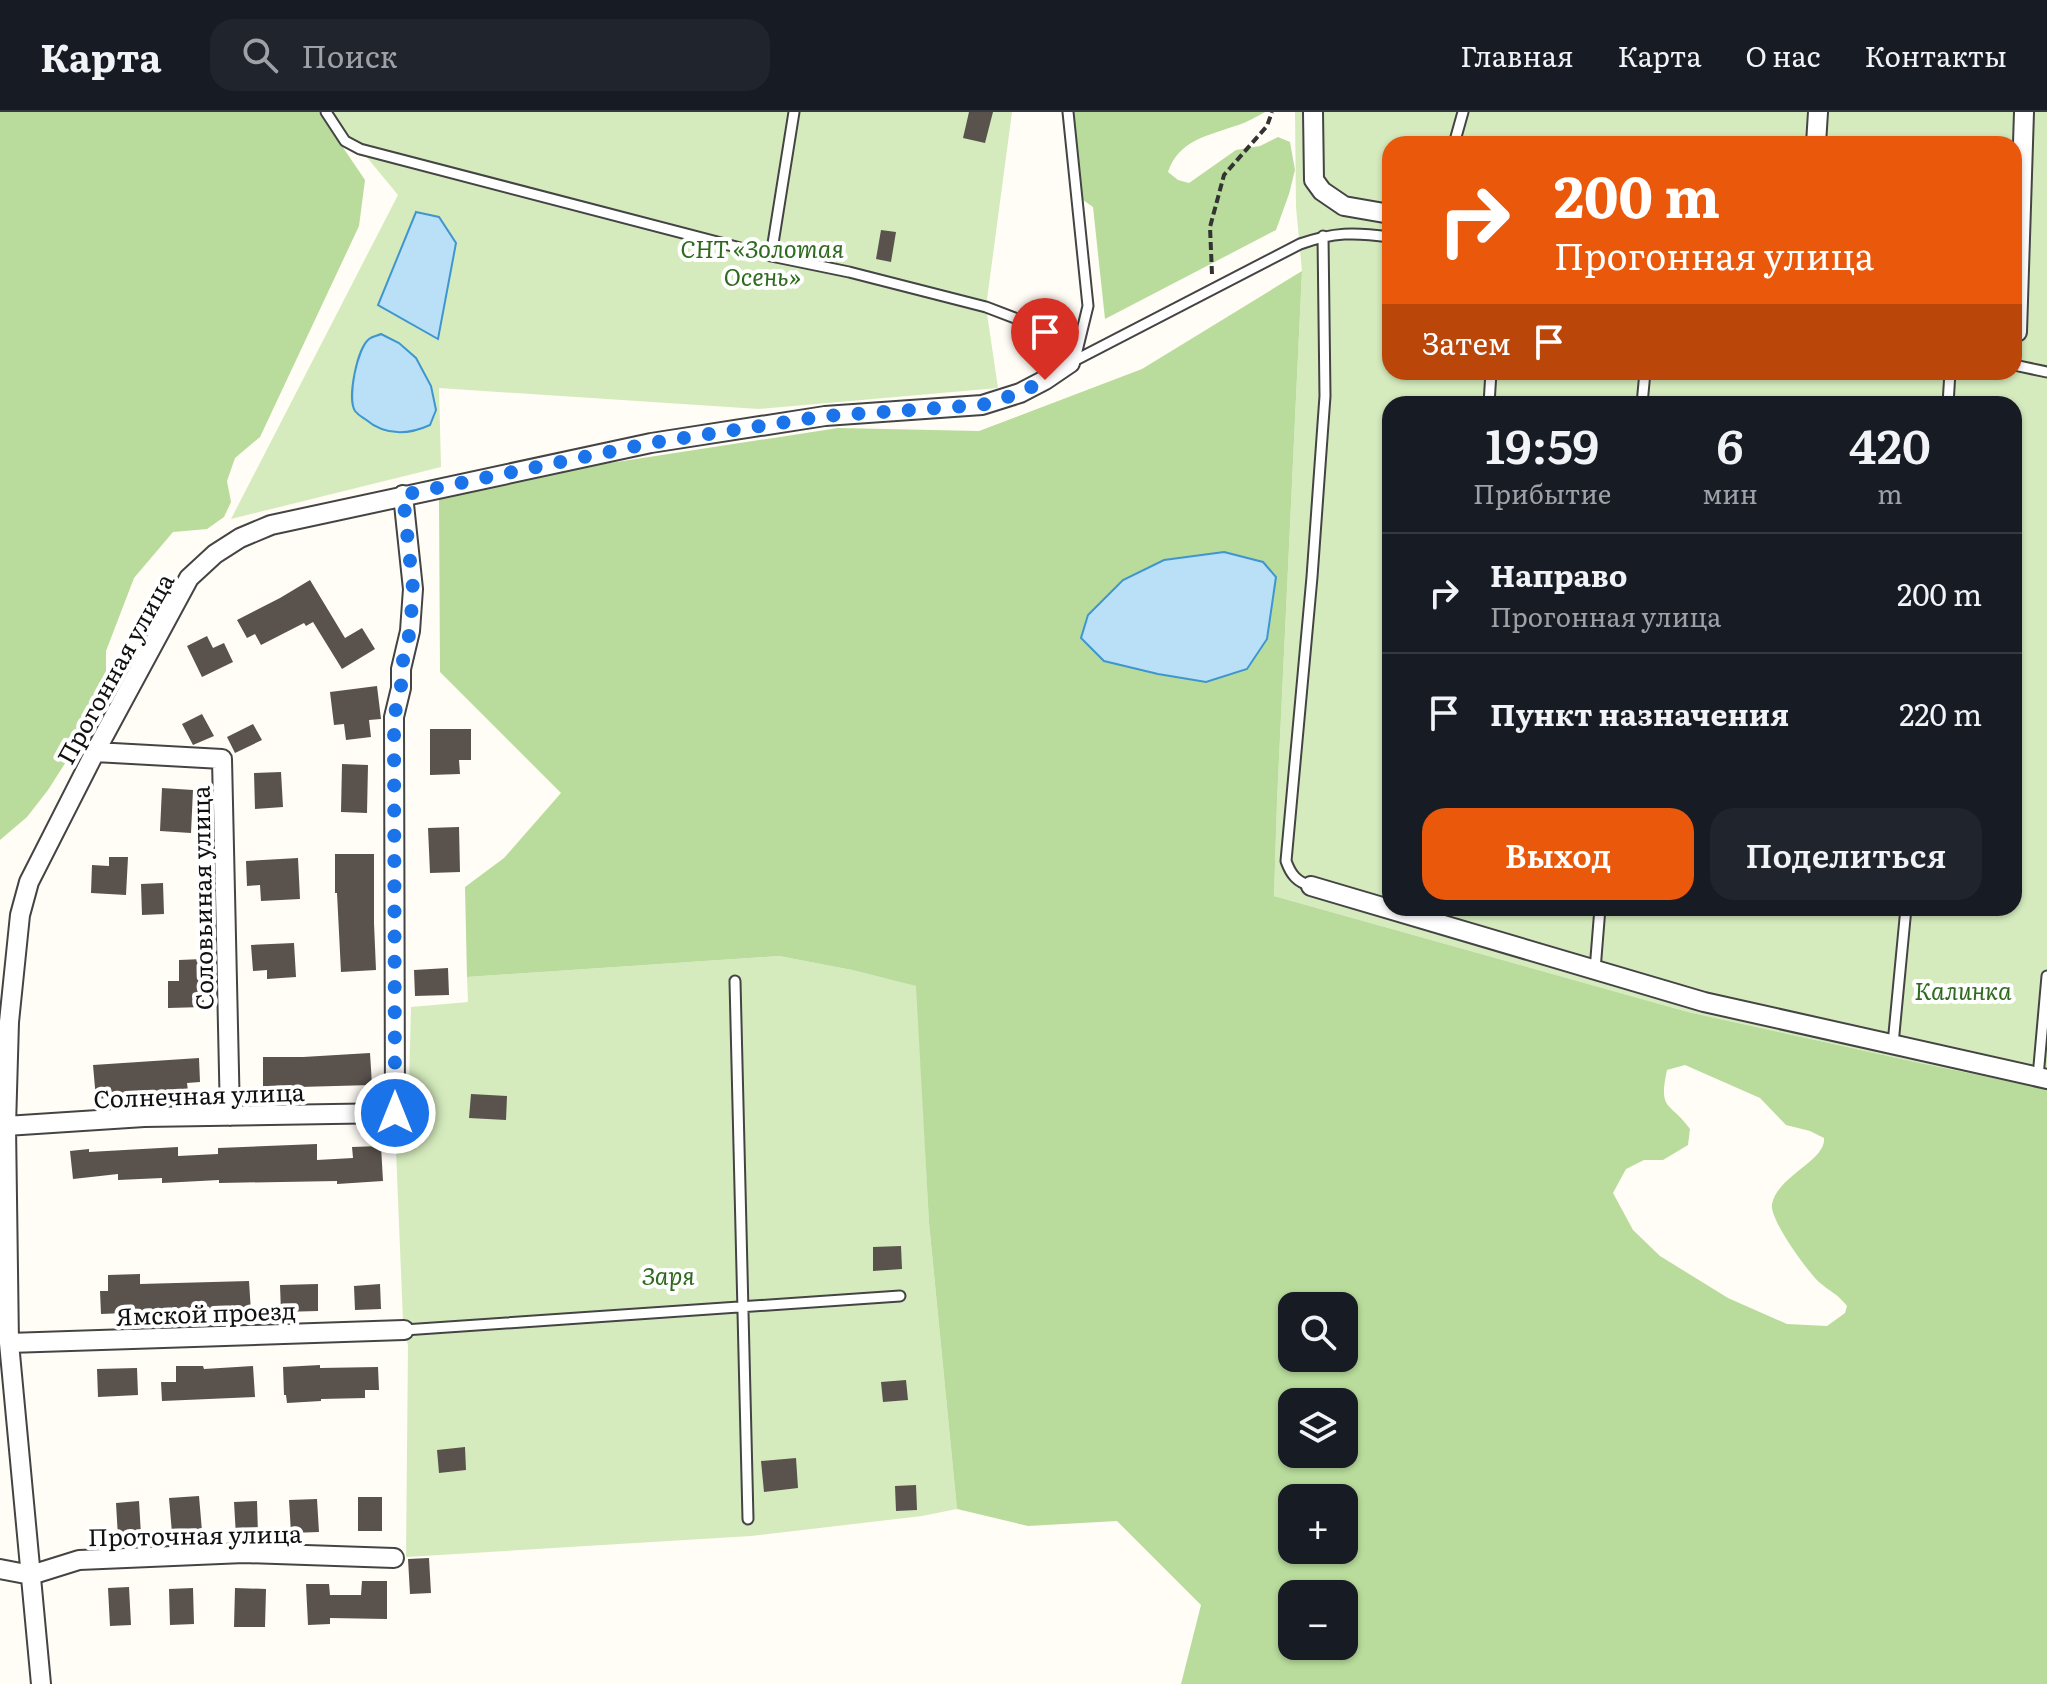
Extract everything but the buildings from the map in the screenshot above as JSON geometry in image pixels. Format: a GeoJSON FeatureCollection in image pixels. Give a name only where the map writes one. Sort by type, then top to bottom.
{"type":"FeatureCollection","features":[{"type":"Feature","properties":{"kind":"street"},"geometry":{"type":"LineString","coordinates":[[1313,112],[1314,180],[1322,191],[1344,206],[1382,213]]}},
{"type":"Feature","properties":{"kind":"street"},"geometry":{"type":"LineString","coordinates":[[1816,136],[1818,112]]}},
{"type":"Feature","properties":{"kind":"street"},"geometry":{"type":"LineString","coordinates":[[2022,175],[2024,112]]}},
{"type":"Feature","properties":{"kind":"street","name":"Прогонная улица"},"geometry":{"type":"LineString","coordinates":[[41,1684],[7,1354],[9,1022],[20,915],[29,882],[189,578],[215,554],[240,538],[271,525],[651,443],[825,416],[982,405],[1020,393],[1070,363]]}},
{"type":"Feature","properties":{"kind":"street","name":"Солнечная улица"},"geometry":{"type":"LineString","coordinates":[[6,1126],[144,1117],[395,1113],[394,717],[410,631],[413,589],[403,495]]}},
{"type":"Feature","properties":{"kind":"street","name":"Соловьиная улица"},"geometry":{"type":"LineString","coordinates":[[95,752],[222,759],[230,1116]]}},
{"type":"Feature","properties":{"kind":"street"},"geometry":{"type":"LineString","coordinates":[[1311,886],[1382,905]]}},
{"type":"Feature","properties":{"kind":"street"},"geometry":{"type":"LineString","coordinates":[[1425,916],[1704,1002],[2042,1078]]}},
{"type":"Feature","properties":{"kind":"street","name":"Ямской проезд"},"geometry":{"type":"LineString","coordinates":[[7,1354],[404,1330]]}},
{"type":"Feature","properties":{"kind":"street","name":"Проточная улица"},"geometry":{"type":"LineString","coordinates":[[0,1569],[31,1575],[79,1560],[244,1553],[394,1558]]}},
{"type":"Feature","properties":{"kind":"lane"},"geometry":{"type":"LineString","coordinates":[[326,112],[345,141],[360,149],[771,256],[849,272],[986,307],[1033,327],[1070,363]]}},
{"type":"Feature","properties":{"kind":"lane"},"geometry":{"type":"LineString","coordinates":[[771,256],[794,112]]}},
{"type":"Feature","properties":{"kind":"lane"},"geometry":{"type":"LineString","coordinates":[[1068,112],[1088,306],[1077,351],[1070,363]]}},
{"type":"Feature","properties":{"kind":"lane"},"geometry":{"type":"LineString","coordinates":[[1456,136],[1463,112]]}},
{"type":"Feature","properties":{"kind":"lane"},"geometry":{"type":"LineString","coordinates":[[1070,363],[1300,244],[1323,236],[1356,232],[1382,236]]}},
{"type":"Feature","properties":{"kind":"lane"},"geometry":{"type":"LineString","coordinates":[[1311,886],[1302,884],[1291,874],[1286,861],[1325,396],[1323,236]]}},
{"type":"Feature","properties":{"kind":"lane"},"geometry":{"type":"LineString","coordinates":[[2022,367],[2047,372]]}},
{"type":"Feature","properties":{"kind":"lane"},"geometry":{"type":"LineString","coordinates":[[1595,970],[1599,916]]}},
{"type":"Feature","properties":{"kind":"lane"},"geometry":{"type":"LineString","coordinates":[[1893,1045],[1905,916]]}},
{"type":"Feature","properties":{"kind":"lane"},"geometry":{"type":"LineString","coordinates":[[2042,1078],[2047,976]]}},
{"type":"Feature","properties":{"kind":"lane"},"geometry":{"type":"LineString","coordinates":[[735,981],[748,1519]]}},
{"type":"Feature","properties":{"kind":"lane"},"geometry":{"type":"LineString","coordinates":[[404,1330],[900,1296]]}},
{"type":"Feature","properties":{"kind":"path"},"geometry":{"type":"LineString","coordinates":[[1213,289],[1210,227],[1224,175],[1267,126],[1272,112]]}},
{"type":"Feature","properties":{"kind":"green space"},"geometry":{"type":"Polygon","coordinates":[[[0,112],[319,112],[365,180],[359,226],[260,437],[235,458],[227,481],[231,502],[224,517],[207,529],[173,532],[134,578],[106,651],[106,679],[100,703],[87,729],[27,817],[0,840],[0,112]]]}},
{"type":"Feature","properties":{"kind":"green space","name":"СНТ «Золотая Осень»"},"geometry":{"type":"Polygon","coordinates":[[[326,112],[1012,112],[986,307],[998,388],[759,409],[439,388],[441,467],[231,519],[398,195],[360,149],[345,141],[326,112]]]}},
{"type":"Feature","properties":{"kind":"green space"},"geometry":{"type":"Polygon","coordinates":[[[1068,112],[1265,112],[1195,141],[1179,153],[1168,172],[1178,180],[1189,183],[1236,150],[1260,146],[1278,137],[1290,142],[1295,170],[1276,230],[1105,319],[1093,207],[1076,195],[1068,112]]]}},
{"type":"Feature","properties":{"kind":"green space","name":"Калинка"},"geometry":{"type":"Polygon","coordinates":[[[1295,112],[2047,112],[2047,1089],[1688,1012],[1274,896],[1302,271],[1296,207],[1295,112]]]}},
{"type":"Feature","properties":{"kind":"green space"},"geometry":{"type":"Polygon","coordinates":[[[1302,271],[1274,896],[1688,1012],[2047,1089],[2047,1684],[1181,1684],[1201,1605],[1117,1521],[1028,1526],[957,1509],[929,1223],[916,986],[779,956],[467,977],[465,887],[504,858],[561,793],[440,672],[439,497],[584,467],[838,428],[979,431],[1142,369],[1302,271]],[[1685,1065],[1667,1070],[1664,1093],[1668,1105],[1690,1129],[1688,1145],[1663,1160],[1644,1160],[1626,1169],[1613,1193],[1633,1230],[1660,1256],[1728,1298],[1787,1324],[1827,1326],[1845,1313],[1847,1306],[1819,1282],[1798,1256],[1776,1221],[1772,1204],[1783,1185],[1818,1154],[1824,1138],[1786,1125],[1760,1098],[1685,1065]]]}},
{"type":"Feature","properties":{"kind":"green space","name":"Заря"},"geometry":{"type":"Polygon","coordinates":[[[779,956],[917,986],[929,1223],[957,1509],[751,1536],[406,1557],[408,1346],[403,1321],[395,1126],[408,1126],[411,1007],[468,1002],[467,977],[779,956]]]}},
{"type":"Feature","properties":{"kind":"water"},"geometry":{"type":"Polygon","coordinates":[[[416,212],[439,217],[456,243],[438,339],[378,305],[416,212]]]}},
{"type":"Feature","properties":{"kind":"water"},"geometry":{"type":"Polygon","coordinates":[[[381,334],[399,343],[416,358],[431,386],[436,410],[430,425],[413,431],[389,431],[373,425],[355,411],[352,396],[357,363],[369,339],[381,334]]]}},
{"type":"Feature","properties":{"kind":"water"},"geometry":{"type":"Polygon","coordinates":[[[1224,552],[1263,562],[1276,577],[1267,639],[1247,669],[1206,682],[1158,674],[1104,661],[1081,638],[1088,615],[1123,580],[1164,560],[1224,552]]]}},
{"type":"Feature","properties":{"kind":"route"},"geometry":{"type":"LineString","coordinates":[[395,1113],[394,717],[410,631],[413,589],[403,495],[651,443],[825,416],[982,405],[1020,393],[1045,380]]}}]}
